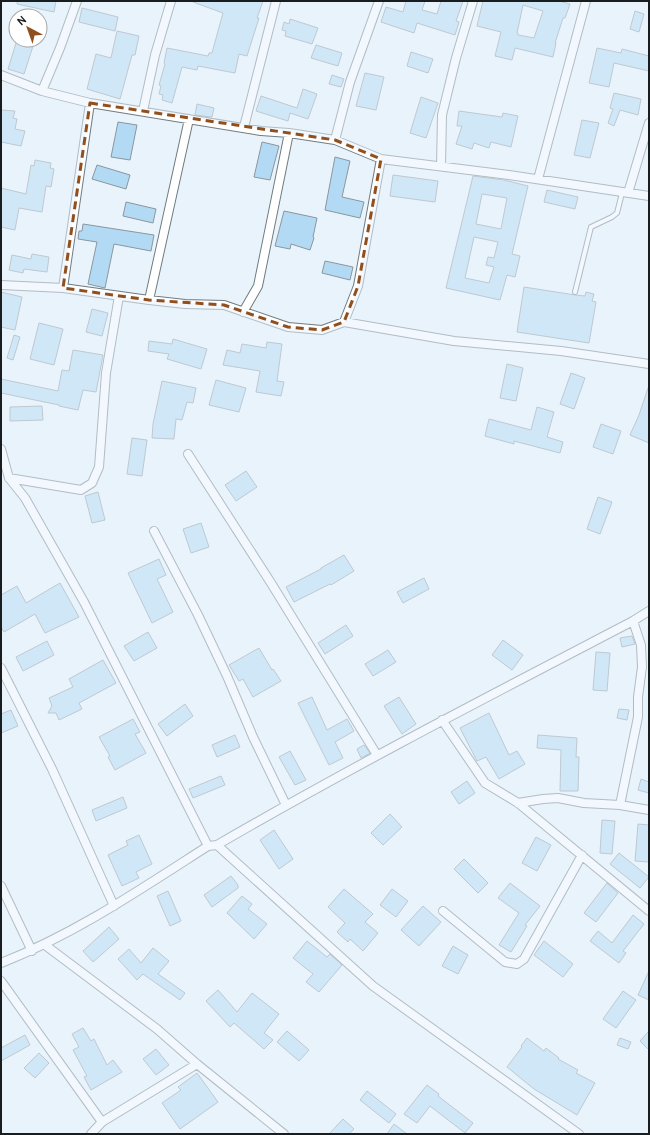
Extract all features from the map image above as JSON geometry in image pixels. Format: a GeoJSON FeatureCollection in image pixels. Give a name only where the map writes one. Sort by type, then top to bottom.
{"type":"FeatureCollection","features":[{"type":"Feature","properties":{"kind":"street"},"geometry":{"type":"LineString","coordinates":[[42,91],[77,1]]}},
{"type":"Feature","properties":{"kind":"street"},"geometry":{"type":"LineString","coordinates":[[143,110],[155,55],[171,1]]}},
{"type":"Feature","properties":{"kind":"street"},"geometry":{"type":"LineString","coordinates":[[244,127],[276,1]]}},
{"type":"Feature","properties":{"kind":"street"},"geometry":{"type":"LineString","coordinates":[[335,140],[350,82],[379,1]]}},
{"type":"Feature","properties":{"kind":"street"},"geometry":{"type":"LineString","coordinates":[[441,166],[442,115],[456,58],[473,1]]}},
{"type":"Feature","properties":{"kind":"street"},"geometry":{"type":"LineString","coordinates":[[538,179],[586,1]]}},
{"type":"Feature","properties":{"kind":"street"},"geometry":{"type":"LineString","coordinates":[[1,75],[42,91],[90,103],[335,140],[381,159],[538,179],[649,196]]}},
{"type":"Feature","properties":{"kind":"street"},"geometry":{"type":"LineString","coordinates":[[63,288],[90,103]]}},
{"type":"Feature","properties":{"kind":"street"},"geometry":{"type":"LineString","coordinates":[[149,300],[189,119]]}},
{"type":"Feature","properties":{"kind":"street"},"geometry":{"type":"LineString","coordinates":[[625,193],[649,123]]}},
{"type":"Feature","properties":{"kind":"street"},"geometry":{"type":"LineString","coordinates":[[243,312],[258,286],[289,132]]}},
{"type":"Feature","properties":{"kind":"street"},"geometry":{"type":"LineString","coordinates":[[344,322],[358,286],[381,159]]}},
{"type":"Feature","properties":{"kind":"street"},"geometry":{"type":"LineString","coordinates":[[1,285],[63,288],[185,304],[224,305],[288,327],[322,330],[344,322],[454,341],[561,351],[649,364]]}},
{"type":"Feature","properties":{"kind":"street"},"geometry":{"type":"LineString","coordinates":[[9,478],[81,490],[92,483],[99,467],[106,373],[119,296]]}},
{"type":"Feature","properties":{"kind":"street"},"geometry":{"type":"LineString","coordinates":[[1,450],[9,478],[25,498],[84,602],[208,846]]}},
{"type":"Feature","properties":{"kind":"street"},"geometry":{"type":"LineString","coordinates":[[188,454],[271,583],[377,755]]}},
{"type":"Feature","properties":{"kind":"street"},"geometry":{"type":"LineString","coordinates":[[154,531],[198,615],[253,737],[286,805]]}},
{"type":"Feature","properties":{"kind":"street"},"geometry":{"type":"LineString","coordinates":[[1,963],[32,951],[45,944],[114,906],[208,846],[217,846],[286,805],[377,755],[633,621],[649,611]]}},
{"type":"Feature","properties":{"kind":"street"},"geometry":{"type":"LineString","coordinates":[[620,805],[638,717],[638,697],[642,668],[642,645],[633,621]]}},
{"type":"Feature","properties":{"kind":"street"},"geometry":{"type":"LineString","coordinates":[[1,668],[52,769],[114,906]]}},
{"type":"Feature","properties":{"kind":"street"},"geometry":{"type":"LineString","coordinates":[[442,720],[485,783],[518,803],[649,911]]}},
{"type":"Feature","properties":{"kind":"street"},"geometry":{"type":"LineString","coordinates":[[518,803],[543,798],[558,798],[584,803],[620,805],[649,810]]}},
{"type":"Feature","properties":{"kind":"street"},"geometry":{"type":"LineString","coordinates":[[217,846],[373,986],[579,1134]]}},
{"type":"Feature","properties":{"kind":"street"},"geometry":{"type":"LineString","coordinates":[[443,911],[505,962],[518,964],[524,959],[582,855]]}},
{"type":"Feature","properties":{"kind":"street"},"geometry":{"type":"LineString","coordinates":[[1,886],[32,951]]}},
{"type":"Feature","properties":{"kind":"street"},"geometry":{"type":"LineString","coordinates":[[45,944],[157,1029],[197,1064],[284,1134]]}},
{"type":"Feature","properties":{"kind":"street"},"geometry":{"type":"LineString","coordinates":[[1,981],[102,1122]]}},
{"type":"Feature","properties":{"kind":"street"},"geometry":{"type":"LineString","coordinates":[[91,1134],[102,1122],[197,1064]]}},
{"type":"Feature","properties":{"kind":"lane"},"geometry":{"type":"LineString","coordinates":[[575,292],[591,227],[617,213],[625,193]]}},
{"type":"Feature","properties":{"kind":"highlighted area"},"geometry":{"type":"Polygon","coordinates":[[[90,103],[335,140],[381,159],[358,286],[344,322],[322,330],[288,327],[224,305],[149,300],[63,288],[90,103]]]}},
{"type":"Feature","properties":{"kind":"building"},"geometry":{"type":"Polygon","coordinates":[[[17,1],[56,1],[54,12],[48,11],[48,8],[36,8],[17,4],[17,1]]]}},
{"type":"Feature","properties":{"kind":"building"},"geometry":{"type":"Polygon","coordinates":[[[193,1],[263,1],[247,56],[239,54],[235,73],[198,66],[197,70],[182,67],[172,103],[162,100],[163,95],[159,94],[161,86],[159,85],[165,64],[167,48],[208,56],[209,53],[212,53],[223,13],[193,1]]]}},
{"type":"Feature","properties":{"kind":"building"},"geometry":{"type":"Polygon","coordinates":[[[406,1],[425,1],[422,10],[437,14],[441,1],[463,1],[456,21],[459,22],[455,35],[417,23],[414,33],[381,22],[386,7],[403,12],[406,1]]]}},
{"type":"Feature","properties":{"kind":"building"},"geometry":{"type":"Polygon","coordinates":[[[483,1],[559,1],[570,4],[565,18],[563,18],[555,43],[553,57],[515,48],[512,60],[495,56],[501,32],[477,26],[483,1]],[[523,5],[517,33],[518,35],[534,38],[543,11],[523,5]]]}},
{"type":"Feature","properties":{"kind":"building"},"geometry":{"type":"Polygon","coordinates":[[[82,8],[118,17],[115,31],[79,22],[82,8]]]}},
{"type":"Feature","properties":{"kind":"building"},"geometry":{"type":"Polygon","coordinates":[[[635,11],[644,14],[639,32],[630,29],[635,11]]]}},
{"type":"Feature","properties":{"kind":"building"},"geometry":{"type":"Polygon","coordinates":[[[290,19],[318,28],[312,44],[285,36],[286,31],[282,30],[284,22],[289,24],[290,19]]]}},
{"type":"Feature","properties":{"kind":"building"},"geometry":{"type":"Polygon","coordinates":[[[117,31],[139,36],[135,55],[132,55],[120,99],[87,89],[96,54],[111,58],[117,31]]]}},
{"type":"Feature","properties":{"kind":"building"},"geometry":{"type":"Polygon","coordinates":[[[316,45],[342,53],[338,66],[311,58],[316,45]]]}},
{"type":"Feature","properties":{"kind":"building"},"geometry":{"type":"Polygon","coordinates":[[[15,48],[32,48],[24,74],[8,69],[15,48]]]}},
{"type":"Feature","properties":{"kind":"building"},"geometry":{"type":"Polygon","coordinates":[[[597,48],[621,53],[622,49],[649,56],[649,71],[614,63],[609,87],[589,83],[597,48]]]}},
{"type":"Feature","properties":{"kind":"building"},"geometry":{"type":"Polygon","coordinates":[[[411,52],[433,59],[428,73],[407,66],[411,52]]]}},
{"type":"Feature","properties":{"kind":"building"},"geometry":{"type":"Polygon","coordinates":[[[365,73],[384,77],[376,110],[356,106],[365,73]]]}},
{"type":"Feature","properties":{"kind":"building"},"geometry":{"type":"Polygon","coordinates":[[[332,75],[344,79],[341,87],[329,84],[332,75]]]}},
{"type":"Feature","properties":{"kind":"building"},"geometry":{"type":"Polygon","coordinates":[[[303,89],[317,94],[308,119],[290,113],[288,121],[256,111],[261,96],[297,108],[303,89]]]}},
{"type":"Feature","properties":{"kind":"building"},"geometry":{"type":"Polygon","coordinates":[[[614,93],[641,99],[638,115],[620,110],[614,126],[608,123],[613,109],[610,108],[614,93]]]}},
{"type":"Feature","properties":{"kind":"building"},"geometry":{"type":"Polygon","coordinates":[[[421,97],[438,103],[426,138],[410,133],[421,97]]]}},
{"type":"Feature","properties":{"kind":"building"},"geometry":{"type":"Polygon","coordinates":[[[197,104],[214,108],[212,117],[195,115],[197,104]]]}},
{"type":"Feature","properties":{"kind":"building"},"geometry":{"type":"Polygon","coordinates":[[[1,110],[15,111],[13,118],[17,119],[15,129],[25,131],[21,146],[1,142],[1,110]]]}},
{"type":"Feature","properties":{"kind":"building"},"geometry":{"type":"Polygon","coordinates":[[[459,111],[502,117],[503,113],[518,116],[511,147],[491,142],[489,148],[474,143],[472,149],[456,144],[462,126],[457,126],[459,111]]]}},
{"type":"Feature","properties":{"kind":"building"},"geometry":{"type":"Polygon","coordinates":[[[582,120],[599,123],[590,158],[574,155],[582,120]]]}},
{"type":"Feature","properties":{"kind":"building"},"geometry":{"type":"Polygon","coordinates":[[[118,122],[137,125],[130,160],[111,157],[118,122]]]}},
{"type":"Feature","properties":{"kind":"building"},"geometry":{"type":"Polygon","coordinates":[[[262,142],[279,146],[270,180],[254,177],[262,142]]]}},
{"type":"Feature","properties":{"kind":"building"},"geometry":{"type":"Polygon","coordinates":[[[335,157],[350,161],[342,197],[364,202],[360,218],[325,210],[335,157]]]}},
{"type":"Feature","properties":{"kind":"building"},"geometry":{"type":"Polygon","coordinates":[[[35,160],[51,163],[50,168],[54,169],[51,187],[46,186],[42,212],[19,208],[15,230],[1,227],[1,188],[26,194],[31,165],[34,166],[35,160]]]}},
{"type":"Feature","properties":{"kind":"building"},"geometry":{"type":"Polygon","coordinates":[[[97,165],[130,175],[126,189],[92,179],[97,165]]]}},
{"type":"Feature","properties":{"kind":"building"},"geometry":{"type":"Polygon","coordinates":[[[393,175],[438,181],[435,202],[390,196],[393,175]]]}},
{"type":"Feature","properties":{"kind":"building"},"geometry":{"type":"Polygon","coordinates":[[[473,176],[504,180],[528,186],[512,254],[520,256],[515,277],[507,275],[500,300],[446,288],[473,176]],[[482,194],[476,224],[501,229],[507,198],[482,194]],[[474,237],[465,278],[489,283],[494,267],[486,265],[488,257],[494,258],[498,242],[474,237]]]}},
{"type":"Feature","properties":{"kind":"building"},"geometry":{"type":"Polygon","coordinates":[[[547,190],[578,197],[575,209],[544,202],[547,190]]]}},
{"type":"Feature","properties":{"kind":"building"},"geometry":{"type":"Polygon","coordinates":[[[126,202],[156,209],[153,223],[123,216],[126,202]]]}},
{"type":"Feature","properties":{"kind":"building"},"geometry":{"type":"Polygon","coordinates":[[[284,211],[317,218],[314,238],[310,250],[291,244],[290,249],[275,246],[284,211]]]}},
{"type":"Feature","properties":{"kind":"building"},"geometry":{"type":"Polygon","coordinates":[[[83,224],[154,235],[151,251],[114,244],[105,288],[88,284],[97,242],[78,239],[79,231],[82,231],[83,224]]]}},
{"type":"Feature","properties":{"kind":"building"},"geometry":{"type":"Polygon","coordinates":[[[32,254],[49,257],[47,272],[24,269],[23,273],[9,270],[12,255],[31,259],[32,254]]]}},
{"type":"Feature","properties":{"kind":"building"},"geometry":{"type":"Polygon","coordinates":[[[325,261],[353,267],[350,280],[322,273],[325,261]]]}},
{"type":"Feature","properties":{"kind":"building"},"geometry":{"type":"Polygon","coordinates":[[[524,287],[585,296],[586,292],[594,294],[592,301],[596,302],[589,343],[517,332],[524,287]]]}},
{"type":"Feature","properties":{"kind":"building"},"geometry":{"type":"Polygon","coordinates":[[[1,292],[22,297],[15,330],[1,327],[1,292]]]}},
{"type":"Feature","properties":{"kind":"building"},"geometry":{"type":"Polygon","coordinates":[[[92,309],[108,313],[102,336],[86,332],[92,309]]]}},
{"type":"Feature","properties":{"kind":"building"},"geometry":{"type":"Polygon","coordinates":[[[39,323],[63,329],[54,365],[30,359],[39,323]]]}},
{"type":"Feature","properties":{"kind":"building"},"geometry":{"type":"Polygon","coordinates":[[[14,335],[20,337],[13,360],[7,358],[14,335]]]}},
{"type":"Feature","properties":{"kind":"building"},"geometry":{"type":"Polygon","coordinates":[[[173,339],[207,349],[201,369],[167,359],[169,354],[148,351],[149,341],[172,344],[173,339]]]}},
{"type":"Feature","properties":{"kind":"building"},"geometry":{"type":"Polygon","coordinates":[[[267,342],[282,344],[277,381],[284,382],[281,396],[256,392],[260,371],[223,365],[227,350],[240,353],[242,344],[266,348],[267,342]]]}},
{"type":"Feature","properties":{"kind":"building"},"geometry":{"type":"Polygon","coordinates":[[[73,350],[103,355],[96,392],[83,390],[78,410],[1,393],[1,379],[58,391],[62,370],[69,371],[73,350]]]}},
{"type":"Feature","properties":{"kind":"building"},"geometry":{"type":"Polygon","coordinates":[[[507,364],[523,368],[516,401],[500,398],[507,364]]]}},
{"type":"Feature","properties":{"kind":"building"},"geometry":{"type":"Polygon","coordinates":[[[571,373],[585,378],[574,409],[560,404],[571,373]]]}},
{"type":"Feature","properties":{"kind":"building"},"geometry":{"type":"Polygon","coordinates":[[[216,380],[246,388],[239,412],[209,405],[216,380]]]}},
{"type":"Feature","properties":{"kind":"building"},"geometry":{"type":"Polygon","coordinates":[[[162,381],[196,388],[193,403],[187,402],[182,420],[176,419],[174,439],[152,438],[153,424],[162,381]]]}},
{"type":"Feature","properties":{"kind":"building"},"geometry":{"type":"Polygon","coordinates":[[[648,388],[649,443],[630,435],[639,415],[648,388]]]}},
{"type":"Feature","properties":{"kind":"building"},"geometry":{"type":"Polygon","coordinates":[[[42,406],[43,420],[10,421],[10,407],[42,406]]]}},
{"type":"Feature","properties":{"kind":"building"},"geometry":{"type":"Polygon","coordinates":[[[537,407],[554,412],[547,437],[563,442],[560,453],[514,441],[514,444],[485,436],[489,419],[531,430],[537,407]]]}},
{"type":"Feature","properties":{"kind":"building"},"geometry":{"type":"Polygon","coordinates":[[[601,424],[621,431],[613,454],[593,447],[601,424]]]}},
{"type":"Feature","properties":{"kind":"building"},"geometry":{"type":"Polygon","coordinates":[[[132,438],[147,440],[142,476],[127,474],[132,438]]]}},
{"type":"Feature","properties":{"kind":"building"},"geometry":{"type":"Polygon","coordinates":[[[246,471],[257,487],[236,501],[225,485],[246,471]]]}},
{"type":"Feature","properties":{"kind":"building"},"geometry":{"type":"Polygon","coordinates":[[[98,492],[105,520],[92,523],[85,496],[98,492]]]}},
{"type":"Feature","properties":{"kind":"building"},"geometry":{"type":"Polygon","coordinates":[[[598,497],[612,502],[600,534],[587,529],[598,497]]]}},
{"type":"Feature","properties":{"kind":"building"},"geometry":{"type":"Polygon","coordinates":[[[201,523],[209,547],[191,553],[183,529],[201,523]]]}},
{"type":"Feature","properties":{"kind":"building"},"geometry":{"type":"Polygon","coordinates":[[[344,555],[354,571],[331,585],[330,584],[294,602],[286,587],[344,555]]]}},
{"type":"Feature","properties":{"kind":"building"},"geometry":{"type":"Polygon","coordinates":[[[159,559],[166,575],[157,579],[173,612],[152,623],[128,573],[159,559]]]}},
{"type":"Feature","properties":{"kind":"building"},"geometry":{"type":"Polygon","coordinates":[[[424,578],[429,589],[403,603],[397,592],[424,578]]]}},
{"type":"Feature","properties":{"kind":"building"},"geometry":{"type":"Polygon","coordinates":[[[60,583],[79,617],[45,633],[35,614],[4,632],[1,627],[1,595],[17,586],[26,603],[60,583]]]}},
{"type":"Feature","properties":{"kind":"building"},"geometry":{"type":"Polygon","coordinates":[[[346,625],[353,636],[325,654],[318,643],[346,625]]]}},
{"type":"Feature","properties":{"kind":"building"},"geometry":{"type":"Polygon","coordinates":[[[148,632],[157,648],[134,661],[124,646],[148,632]]]}},
{"type":"Feature","properties":{"kind":"building"},"geometry":{"type":"Polygon","coordinates":[[[632,636],[635,644],[622,647],[620,638],[632,636]]]}},
{"type":"Feature","properties":{"kind":"building"},"geometry":{"type":"Polygon","coordinates":[[[503,640],[523,655],[512,670],[492,655],[503,640]]]}},
{"type":"Feature","properties":{"kind":"building"},"geometry":{"type":"Polygon","coordinates":[[[47,641],[54,655],[23,671],[16,657],[47,641]]]}},
{"type":"Feature","properties":{"kind":"building"},"geometry":{"type":"Polygon","coordinates":[[[259,648],[272,670],[273,669],[281,681],[253,697],[243,679],[239,681],[229,665],[259,648]]]}},
{"type":"Feature","properties":{"kind":"building"},"geometry":{"type":"Polygon","coordinates":[[[388,650],[396,662],[373,676],[365,664],[388,650]]]}},
{"type":"Feature","properties":{"kind":"building"},"geometry":{"type":"Polygon","coordinates":[[[596,652],[610,653],[607,691],[593,690],[596,652]]]}},
{"type":"Feature","properties":{"kind":"building"},"geometry":{"type":"Polygon","coordinates":[[[103,660],[116,683],[79,703],[82,709],[59,720],[56,713],[48,713],[52,706],[49,698],[73,687],[69,679],[103,660]]]}},
{"type":"Feature","properties":{"kind":"building"},"geometry":{"type":"Polygon","coordinates":[[[312,697],[327,730],[347,719],[354,731],[335,742],[343,758],[329,765],[298,703],[312,697]]]}},
{"type":"Feature","properties":{"kind":"building"},"geometry":{"type":"Polygon","coordinates":[[[399,697],[416,724],[402,734],[384,706],[399,697]]]}},
{"type":"Feature","properties":{"kind":"building"},"geometry":{"type":"Polygon","coordinates":[[[185,704],[193,716],[167,736],[158,724],[185,704]]]}},
{"type":"Feature","properties":{"kind":"building"},"geometry":{"type":"Polygon","coordinates":[[[619,709],[629,710],[627,720],[617,718],[619,709]]]}},
{"type":"Feature","properties":{"kind":"building"},"geometry":{"type":"Polygon","coordinates":[[[11,710],[18,726],[1,733],[1,714],[11,710]]]}},
{"type":"Feature","properties":{"kind":"building"},"geometry":{"type":"Polygon","coordinates":[[[489,713],[509,755],[517,751],[525,764],[499,779],[486,757],[477,761],[460,728],[489,713]]]}},
{"type":"Feature","properties":{"kind":"building"},"geometry":{"type":"Polygon","coordinates":[[[133,719],[140,732],[135,734],[146,753],[115,770],[108,757],[110,756],[99,737],[133,719]]]}},
{"type":"Feature","properties":{"kind":"building"},"geometry":{"type":"Polygon","coordinates":[[[235,735],[240,747],[217,757],[212,745],[235,735]]]}},
{"type":"Feature","properties":{"kind":"building"},"geometry":{"type":"Polygon","coordinates":[[[538,735],[577,738],[576,757],[579,757],[578,791],[560,791],[561,750],[537,748],[538,735]]]}},
{"type":"Feature","properties":{"kind":"building"},"geometry":{"type":"Polygon","coordinates":[[[364,745],[370,753],[361,758],[357,749],[364,745]]]}},
{"type":"Feature","properties":{"kind":"building"},"geometry":{"type":"Polygon","coordinates":[[[290,751],[306,780],[295,785],[279,757],[290,751]]]}},
{"type":"Feature","properties":{"kind":"building"},"geometry":{"type":"Polygon","coordinates":[[[221,776],[225,785],[193,798],[189,789],[221,776]]]}},
{"type":"Feature","properties":{"kind":"building"},"geometry":{"type":"Polygon","coordinates":[[[641,779],[649,782],[649,793],[638,790],[641,779]]]}},
{"type":"Feature","properties":{"kind":"building"},"geometry":{"type":"Polygon","coordinates":[[[467,781],[475,793],[459,804],[451,792],[467,781]]]}},
{"type":"Feature","properties":{"kind":"building"},"geometry":{"type":"Polygon","coordinates":[[[123,797],[127,808],[96,821],[92,810],[123,797]]]}},
{"type":"Feature","properties":{"kind":"building"},"geometry":{"type":"Polygon","coordinates":[[[390,814],[402,827],[383,845],[371,833],[390,814]]]}},
{"type":"Feature","properties":{"kind":"building"},"geometry":{"type":"Polygon","coordinates":[[[602,820],[615,821],[612,854],[600,853],[602,820]]]}},
{"type":"Feature","properties":{"kind":"building"},"geometry":{"type":"Polygon","coordinates":[[[638,824],[649,825],[649,862],[635,861],[638,824]]]}},
{"type":"Feature","properties":{"kind":"building"},"geometry":{"type":"Polygon","coordinates":[[[274,830],[293,859],[279,869],[260,840],[274,830]]]}},
{"type":"Feature","properties":{"kind":"building"},"geometry":{"type":"Polygon","coordinates":[[[139,835],[152,864],[136,872],[139,878],[122,886],[108,855],[128,845],[126,841],[139,835]]]}},
{"type":"Feature","properties":{"kind":"building"},"geometry":{"type":"Polygon","coordinates":[[[536,837],[551,845],[537,871],[522,863],[536,837]]]}},
{"type":"Feature","properties":{"kind":"building"},"geometry":{"type":"Polygon","coordinates":[[[619,853],[649,877],[640,888],[610,864],[619,853]]]}},
{"type":"Feature","properties":{"kind":"building"},"geometry":{"type":"Polygon","coordinates":[[[464,859],[488,883],[478,893],[454,869],[464,859]]]}},
{"type":"Feature","properties":{"kind":"building"},"geometry":{"type":"Polygon","coordinates":[[[231,876],[238,885],[238,888],[212,907],[204,895],[231,876]]]}},
{"type":"Feature","properties":{"kind":"building"},"geometry":{"type":"Polygon","coordinates":[[[510,883],[540,906],[525,925],[527,926],[511,952],[499,945],[519,913],[498,898],[510,883]]]}},
{"type":"Feature","properties":{"kind":"building"},"geometry":{"type":"Polygon","coordinates":[[[607,883],[618,893],[596,922],[584,913],[607,883]]]}},
{"type":"Feature","properties":{"kind":"building"},"geometry":{"type":"Polygon","coordinates":[[[344,889],[373,914],[365,922],[378,933],[363,951],[350,939],[348,942],[337,932],[345,923],[328,907],[344,889]]]}},
{"type":"Feature","properties":{"kind":"building"},"geometry":{"type":"Polygon","coordinates":[[[392,889],[408,901],[396,917],[380,905],[392,889]]]}},
{"type":"Feature","properties":{"kind":"building"},"geometry":{"type":"Polygon","coordinates":[[[168,891],[181,921],[170,926],[157,896],[168,891]]]}},
{"type":"Feature","properties":{"kind":"building"},"geometry":{"type":"Polygon","coordinates":[[[242,896],[252,904],[248,909],[267,924],[254,939],[227,913],[242,896]]]}},
{"type":"Feature","properties":{"kind":"building"},"geometry":{"type":"Polygon","coordinates":[[[423,906],[441,922],[419,946],[401,930],[423,906]]]}},
{"type":"Feature","properties":{"kind":"building"},"geometry":{"type":"Polygon","coordinates":[[[633,915],[644,924],[623,951],[626,953],[619,963],[590,941],[598,931],[612,943],[633,915]]]}},
{"type":"Feature","properties":{"kind":"building"},"geometry":{"type":"Polygon","coordinates":[[[109,927],[119,939],[93,962],[83,951],[109,927]]]}},
{"type":"Feature","properties":{"kind":"building"},"geometry":{"type":"Polygon","coordinates":[[[307,941],[327,957],[330,954],[342,965],[319,992],[306,982],[313,974],[293,958],[307,941]]]}},
{"type":"Feature","properties":{"kind":"building"},"geometry":{"type":"Polygon","coordinates":[[[544,941],[573,964],[563,977],[534,955],[544,941]]]}},
{"type":"Feature","properties":{"kind":"building"},"geometry":{"type":"Polygon","coordinates":[[[453,946],[468,955],[458,974],[442,966],[453,946]]]}},
{"type":"Feature","properties":{"kind":"building"},"geometry":{"type":"Polygon","coordinates":[[[153,948],[169,961],[158,974],[185,993],[180,1000],[143,974],[137,980],[118,959],[129,949],[141,963],[153,948]]]}},
{"type":"Feature","properties":{"kind":"building"},"geometry":{"type":"Polygon","coordinates":[[[649,971],[649,1000],[638,995],[649,971]]]}},
{"type":"Feature","properties":{"kind":"building"},"geometry":{"type":"Polygon","coordinates":[[[218,990],[237,1012],[252,993],[279,1014],[264,1033],[273,1040],[264,1049],[234,1023],[230,1027],[206,1001],[218,990]]]}},
{"type":"Feature","properties":{"kind":"building"},"geometry":{"type":"Polygon","coordinates":[[[623,991],[636,1000],[616,1028],[603,1019],[623,991]]]}},
{"type":"Feature","properties":{"kind":"building"},"geometry":{"type":"Polygon","coordinates":[[[83,1028],[91,1041],[94,1039],[107,1065],[113,1060],[122,1072],[91,1090],[84,1077],[87,1076],[73,1050],[79,1047],[72,1034],[83,1028]]]}},
{"type":"Feature","properties":{"kind":"building"},"geometry":{"type":"Polygon","coordinates":[[[287,1031],[309,1050],[299,1061],[277,1042],[287,1031]]]}},
{"type":"Feature","properties":{"kind":"building"},"geometry":{"type":"Polygon","coordinates":[[[649,1031],[649,1050],[640,1041],[649,1031]]]}},
{"type":"Feature","properties":{"kind":"building"},"geometry":{"type":"Polygon","coordinates":[[[25,1035],[30,1045],[1,1061],[1,1048],[25,1035]]]}},
{"type":"Feature","properties":{"kind":"building"},"geometry":{"type":"Polygon","coordinates":[[[527,1038],[544,1051],[546,1048],[559,1058],[558,1059],[578,1070],[576,1073],[595,1083],[577,1115],[534,1089],[507,1067],[527,1038]]]}},
{"type":"Feature","properties":{"kind":"building"},"geometry":{"type":"Polygon","coordinates":[[[620,1038],[631,1042],[628,1049],[617,1045],[620,1038]]]}},
{"type":"Feature","properties":{"kind":"building"},"geometry":{"type":"Polygon","coordinates":[[[156,1049],[169,1065],[156,1075],[143,1059],[156,1049]]]}},
{"type":"Feature","properties":{"kind":"building"},"geometry":{"type":"Polygon","coordinates":[[[39,1053],[49,1063],[35,1078],[24,1068],[39,1053]]]}},
{"type":"Feature","properties":{"kind":"building"},"geometry":{"type":"Polygon","coordinates":[[[197,1073],[218,1102],[180,1129],[162,1103],[181,1090],[178,1087],[197,1073]]]}},
{"type":"Feature","properties":{"kind":"building"},"geometry":{"type":"Polygon","coordinates":[[[427,1085],[439,1094],[438,1096],[473,1123],[465,1133],[430,1106],[417,1123],[404,1114],[427,1085]]]}},
{"type":"Feature","properties":{"kind":"building"},"geometry":{"type":"Polygon","coordinates":[[[367,1091],[396,1114],[389,1123],[360,1100],[367,1091]]]}},
{"type":"Feature","properties":{"kind":"building"},"geometry":{"type":"Polygon","coordinates":[[[343,1119],[354,1129],[349,1134],[329,1134],[343,1119]]]}},
{"type":"Feature","properties":{"kind":"building"},"geometry":{"type":"Polygon","coordinates":[[[394,1124],[407,1134],[387,1134],[394,1124]]]}}]}
